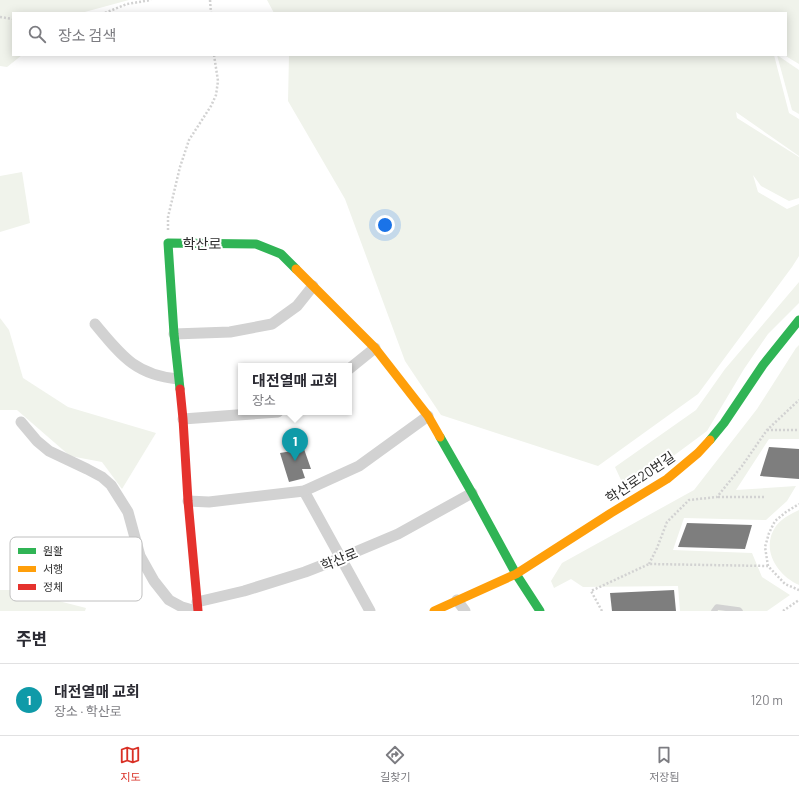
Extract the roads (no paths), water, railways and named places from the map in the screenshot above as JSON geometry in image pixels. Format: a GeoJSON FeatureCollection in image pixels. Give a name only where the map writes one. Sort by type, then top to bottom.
{"type":"FeatureCollection","features":[{"type":"Feature","properties":{"kind":"street","name":"학산로"},"geometry":{"type":"LineString","coordinates":[[472,493],[398,534],[341,558],[305,572],[244,591],[197,608],[183,419],[174,334],[168,243],[256,244],[281,254],[298,270],[375,348],[428,416],[472,493],[516,574],[540,611]]}},
{"type":"Feature","properties":{"kind":"street"},"geometry":{"type":"LineString","coordinates":[[174,334],[230,332],[272,324],[297,306],[313,286]]}},
{"type":"Feature","properties":{"kind":"street","name":"학산로20번길"},"geometry":{"type":"LineString","coordinates":[[516,574],[612,512],[668,479],[698,453],[724,423],[763,365],[799,320]]}},
{"type":"Feature","properties":{"kind":"street"},"geometry":{"type":"LineString","coordinates":[[96,324],[119,353],[133,364],[152,374],[166,378],[178,379]]}},
{"type":"Feature","properties":{"kind":"street"},"geometry":{"type":"LineString","coordinates":[[352,367],[375,348]]}},
{"type":"Feature","properties":{"kind":"street"},"geometry":{"type":"LineString","coordinates":[[183,419],[238,415]]}},
{"type":"Feature","properties":{"kind":"street"},"geometry":{"type":"LineString","coordinates":[[188,501],[209,502],[304,491],[359,466],[428,416]]}},
{"type":"Feature","properties":{"kind":"street"},"geometry":{"type":"LineString","coordinates":[[21,422],[49,451],[87,468],[102,477],[111,485],[128,512],[135,537]]}},
{"type":"Feature","properties":{"kind":"street"},"geometry":{"type":"LineString","coordinates":[[304,491],[370,611]]}},
{"type":"Feature","properties":{"kind":"street"},"geometry":{"type":"LineString","coordinates":[[142,560],[154,581],[169,600],[182,607],[197,608]]}},
{"type":"Feature","properties":{"kind":"street"},"geometry":{"type":"LineString","coordinates":[[434,611],[516,574]]}},
{"type":"Feature","properties":{"kind":"street"},"geometry":{"type":"LineString","coordinates":[[457,600],[465,611]]}},
{"type":"Feature","properties":{"kind":"lane"},"geometry":{"type":"LineString","coordinates":[[714,611],[717,608],[740,611]]}},
{"type":"Feature","properties":{"kind":"place","name":"대전열매 교회"},"geometry":{"type":"Point","coordinates":[295,461]}}]}
